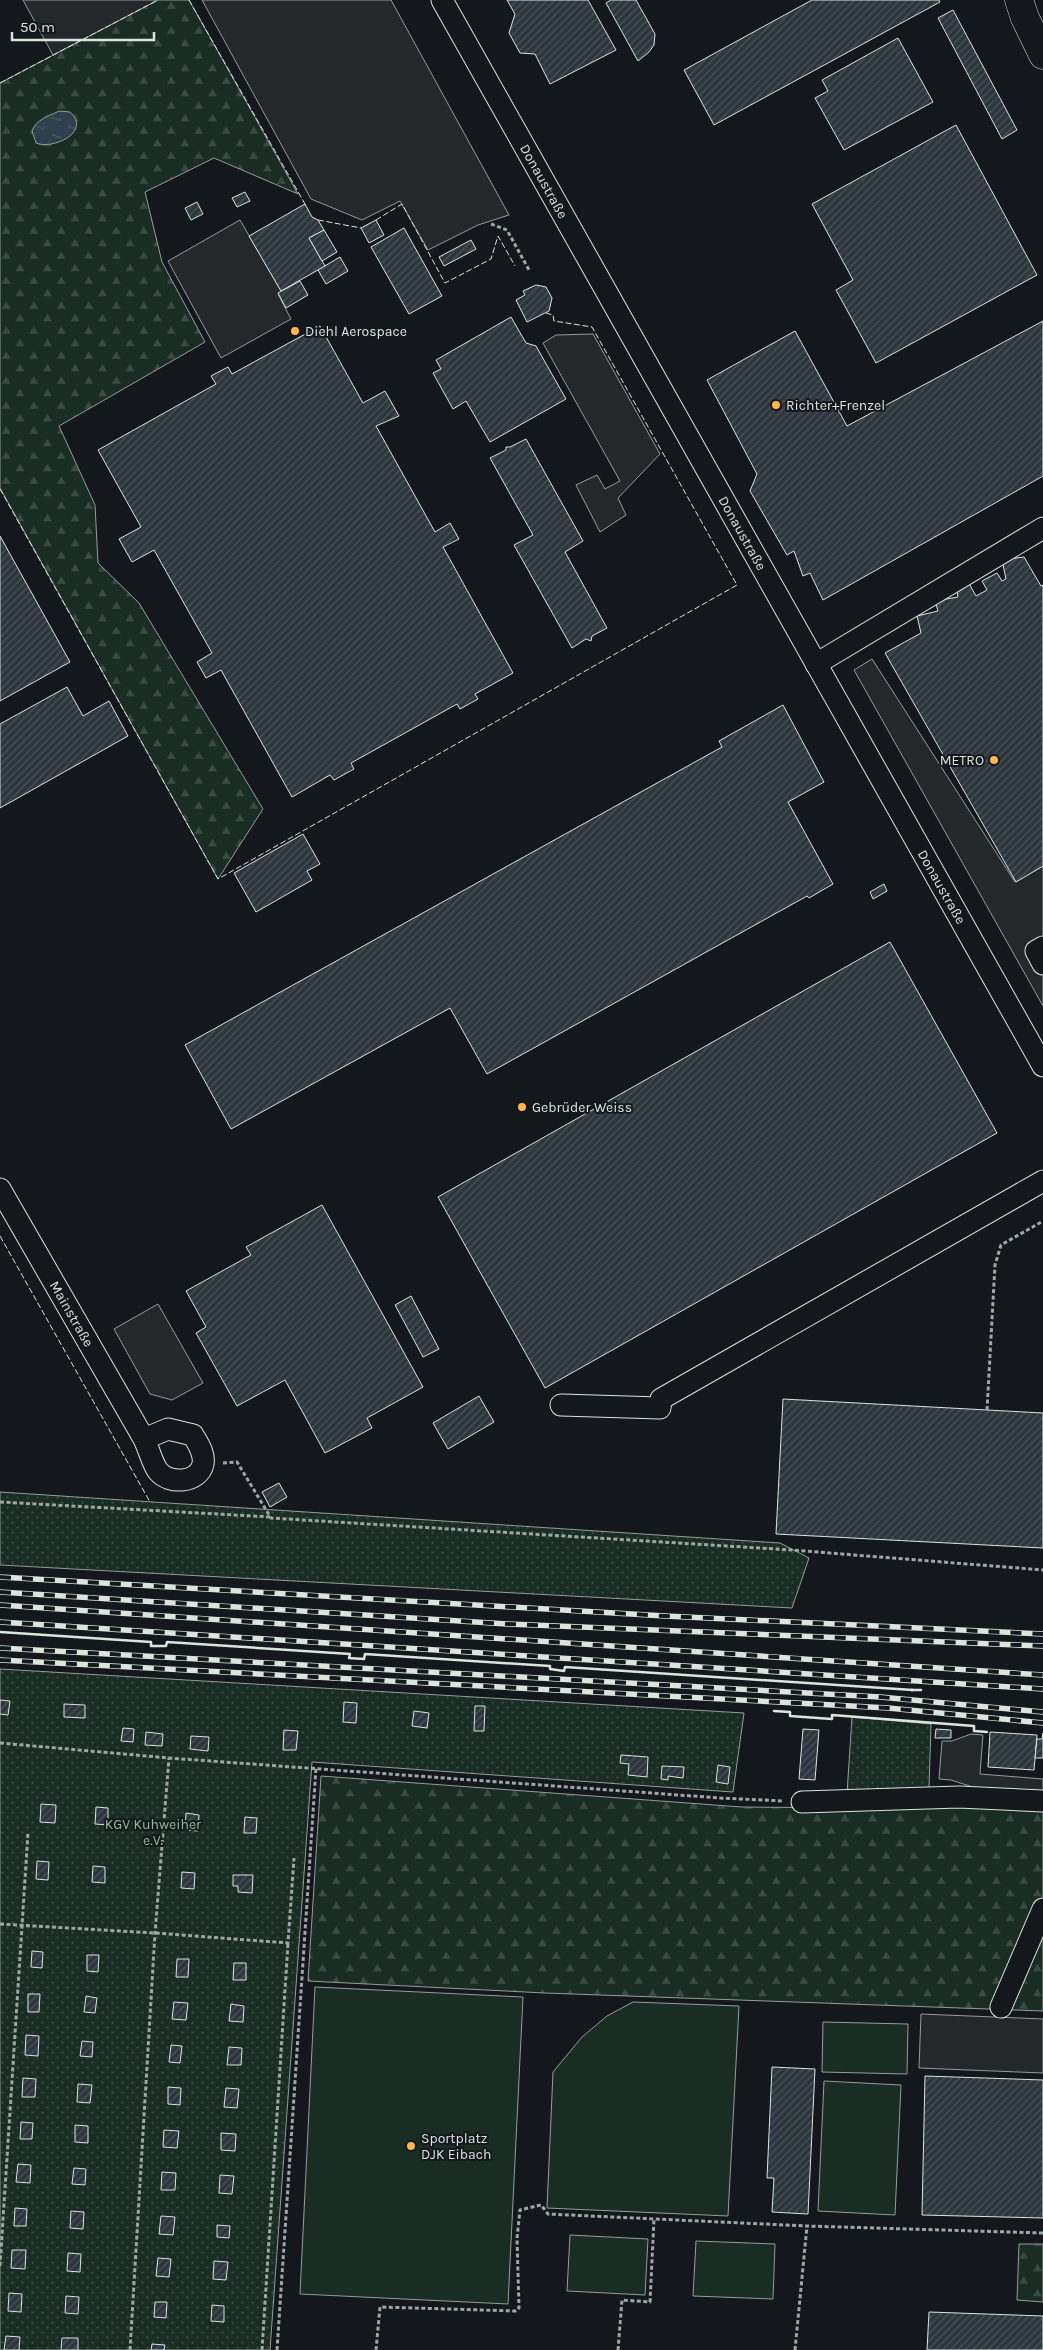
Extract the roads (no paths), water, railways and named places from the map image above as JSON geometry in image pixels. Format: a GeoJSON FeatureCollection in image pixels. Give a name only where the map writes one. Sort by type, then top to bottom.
{"type":"FeatureCollection","features":[{"type":"Feature","properties":{"kind":"highway"},"geometry":{"type":"LineString","coordinates":[[1019,0],[1025,18],[1043,55]]}},
{"type":"Feature","properties":{"kind":"highway"},"geometry":{"type":"LineString","coordinates":[[1035,0],[1043,14]]}},
{"type":"Feature","properties":{"kind":"street","name":"Donaustraße"},"geometry":{"type":"LineString","coordinates":[[442,0],[1043,1066]]}},
{"type":"Feature","properties":{"kind":"street"},"geometry":{"type":"LineString","coordinates":[[816,664],[1043,528]]}},
{"type":"Feature","properties":{"kind":"street"},"geometry":{"type":"LineString","coordinates":[[1043,947],[1036,952],[1043,964]]}},
{"type":"Feature","properties":{"kind":"street"},"geometry":{"type":"LineString","coordinates":[[561,1405],[660,1408],[661,1399],[1043,1181]]}},
{"type":"Feature","properties":{"kind":"street","name":"Mainstraße"},"geometry":{"type":"LineString","coordinates":[[0,1189],[144,1439]]}},
{"type":"Feature","properties":{"kind":"street"},"geometry":{"type":"LineString","coordinates":[[168,1429],[193,1435],[203,1454],[203,1466],[194,1476],[183,1481],[170,1480],[159,1472],[144,1439],[168,1429]]}},
{"type":"Feature","properties":{"kind":"street"},"geometry":{"type":"LineString","coordinates":[[802,1802],[959,1797],[1043,1801]]}},
{"type":"Feature","properties":{"kind":"street"},"geometry":{"type":"LineString","coordinates":[[1001,2008],[1043,1909]]}},
{"type":"Feature","properties":{"kind":"water"},"geometry":{"type":"Polygon","coordinates":[[[59,111],[70,112],[76,119],[76,126],[73,132],[68,138],[60,142],[52,144],[36,143],[32,131],[34,127],[43,119],[59,111]]]}},
{"type":"Feature","properties":{"kind":"railway"},"geometry":{"type":"LineString","coordinates":[[0,1577],[665,1616],[1043,1634]]}},
{"type":"Feature","properties":{"kind":"railway"},"geometry":{"type":"LineString","coordinates":[[0,1592],[507,1624],[1043,1646]]}},
{"type":"Feature","properties":{"kind":"railway"},"geometry":{"type":"LineString","coordinates":[[0,1605],[1043,1675]]}},
{"type":"Feature","properties":{"kind":"railway"},"geometry":{"type":"LineString","coordinates":[[0,1622],[1043,1689]]}},
{"type":"Feature","properties":{"kind":"railway"},"geometry":{"type":"LineString","coordinates":[[0,1648],[880,1697],[1043,1712]]}},
{"type":"Feature","properties":{"kind":"railway"},"geometry":{"type":"LineString","coordinates":[[0,1660],[888,1708],[1043,1723]]}},
{"type":"Feature","properties":{"kind":"place","name":"Diehl Aerospace"},"geometry":{"type":"Point","coordinates":[295,331]}},
{"type":"Feature","properties":{"kind":"place","name":"Richter+Frenzel"},"geometry":{"type":"Point","coordinates":[776,405]}},
{"type":"Feature","properties":{"kind":"place","name":"METRO"},"geometry":{"type":"Point","coordinates":[994,760]}},
{"type":"Feature","properties":{"kind":"place","name":"Gebrüder Weiss"},"geometry":{"type":"Point","coordinates":[522,1107]}},
{"type":"Feature","properties":{"kind":"place","name":"Sportplatz DJK Eibach"},"geometry":{"type":"Point","coordinates":[411,2146]}},
{"type":"Feature","properties":{"kind":"park label","name":"KGV Kuhweiher e.V."},"geometry":{"type":"Point","coordinates":[153,1832]}}]}
